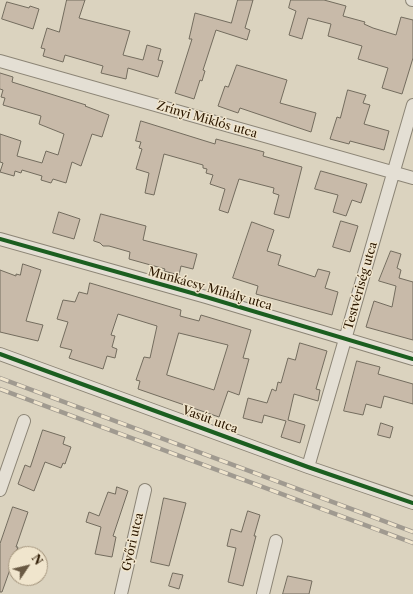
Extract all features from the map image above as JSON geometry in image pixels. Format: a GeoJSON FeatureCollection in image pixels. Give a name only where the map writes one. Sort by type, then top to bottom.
{"type":"FeatureCollection","features":[{"type":"Feature","properties":{"kind":"street","name":"Zrínyi Miklós utca"},"geometry":{"type":"LineString","coordinates":[[0,61],[413,178]]}},
{"type":"Feature","properties":{"kind":"street","name":"Testvériség utca"},"geometry":{"type":"LineString","coordinates":[[308,467],[346,340],[413,104]]}},
{"type":"Feature","properties":{"kind":"street","name":"Munkácsy Mihály utca"},"geometry":{"type":"LineString","coordinates":[[0,239],[206,297],[413,359]]}},
{"type":"Feature","properties":{"kind":"street","name":"Vasút utca"},"geometry":{"type":"LineString","coordinates":[[0,354],[308,467],[413,503]]}},
{"type":"Feature","properties":{"kind":"street"},"geometry":{"type":"LineString","coordinates":[[0,490],[24,421]]}},
{"type":"Feature","properties":{"kind":"street","name":"Győri utca"},"geometry":{"type":"LineString","coordinates":[[122,594],[145,490]]}},
{"type":"Feature","properties":{"kind":"street"},"geometry":{"type":"LineString","coordinates":[[263,594],[276,541]]}},
{"type":"Feature","properties":{"kind":"building"},"geometry":{"type":"Polygon","coordinates":[[[67,0],[85,0],[79,18],[130,31],[123,55],[143,60],[147,45],[161,49],[158,60],[163,61],[158,77],[128,68],[126,79],[101,73],[103,66],[65,55],[63,62],[43,56],[45,49],[41,48],[47,28],[59,32],[67,0]]]}},
{"type":"Feature","properties":{"kind":"building"},"geometry":{"type":"Polygon","coordinates":[[[238,0],[253,0],[245,28],[250,30],[247,40],[216,30],[203,70],[205,71],[202,81],[200,80],[194,99],[175,93],[192,39],[189,39],[195,13],[231,23],[238,0]]]}},
{"type":"Feature","properties":{"kind":"building"},"geometry":{"type":"Polygon","coordinates":[[[291,0],[324,0],[346,6],[343,16],[365,22],[364,24],[373,28],[396,35],[401,17],[413,20],[413,58],[402,94],[382,88],[388,68],[358,59],[362,46],[328,36],[331,24],[308,18],[302,39],[289,35],[296,11],[289,8],[291,0]]]}},
{"type":"Feature","properties":{"kind":"building"},"geometry":{"type":"Polygon","coordinates":[[[7,2],[39,9],[33,29],[2,19],[7,2]]]}},
{"type":"Feature","properties":{"kind":"building"},"geometry":{"type":"Polygon","coordinates":[[[237,65],[287,80],[280,103],[316,113],[311,132],[240,108],[238,113],[218,106],[225,86],[228,87],[237,65]]]}},
{"type":"Feature","properties":{"kind":"building"},"geometry":{"type":"Polygon","coordinates":[[[0,73],[13,77],[12,82],[86,105],[85,106],[109,115],[102,137],[92,134],[81,166],[72,162],[66,183],[53,179],[51,183],[41,180],[42,176],[22,170],[21,173],[15,171],[14,176],[0,172],[3,163],[0,162],[0,134],[21,141],[17,156],[42,163],[46,151],[58,155],[64,134],[39,124],[41,116],[3,105],[5,98],[1,97],[3,90],[0,89],[0,73]]]}},
{"type":"Feature","properties":{"kind":"building"},"geometry":{"type":"Polygon","coordinates":[[[348,90],[366,95],[363,103],[370,105],[364,124],[389,131],[384,150],[350,141],[349,144],[330,139],[337,117],[340,118],[348,90]]]}},
{"type":"Feature","properties":{"kind":"building"},"geometry":{"type":"Polygon","coordinates":[[[141,121],[215,144],[216,139],[264,152],[263,156],[302,167],[289,218],[274,214],[279,195],[273,193],[274,188],[239,179],[228,213],[219,210],[225,189],[210,184],[213,175],[206,173],[207,169],[203,168],[203,165],[164,154],[154,195],[145,193],[149,173],[136,169],[142,149],[139,148],[141,142],[136,141],[141,121]]]}},
{"type":"Feature","properties":{"kind":"building"},"geometry":{"type":"Polygon","coordinates":[[[321,171],[367,184],[361,203],[352,200],[346,216],[333,212],[338,195],[315,189],[321,171]]]}},
{"type":"Feature","properties":{"kind":"building"},"geometry":{"type":"Polygon","coordinates":[[[59,212],[80,219],[74,239],[53,233],[59,212]]]}},
{"type":"Feature","properties":{"kind":"building"},"geometry":{"type":"Polygon","coordinates":[[[101,214],[146,226],[143,240],[197,254],[193,269],[181,266],[179,275],[164,271],[165,269],[129,259],[130,252],[109,246],[103,246],[94,241],[101,214]]]}},
{"type":"Feature","properties":{"kind":"building"},"geometry":{"type":"Polygon","coordinates":[[[341,221],[358,226],[350,252],[333,247],[341,221]]]}},
{"type":"Feature","properties":{"kind":"building"},"geometry":{"type":"Polygon","coordinates":[[[252,222],[274,230],[267,251],[281,255],[278,265],[315,277],[318,269],[330,272],[325,288],[338,292],[332,315],[256,294],[258,286],[233,278],[252,222]]]}},
{"type":"Feature","properties":{"kind":"building"},"geometry":{"type":"Polygon","coordinates":[[[391,251],[401,254],[397,268],[401,270],[399,278],[413,282],[413,340],[366,327],[374,301],[392,307],[396,286],[379,281],[391,251]]]}},
{"type":"Feature","properties":{"kind":"building"},"geometry":{"type":"Polygon","coordinates":[[[23,264],[41,270],[26,321],[43,325],[38,341],[0,332],[0,270],[16,276],[16,274],[20,275],[23,264]]]}},
{"type":"Feature","properties":{"kind":"building"},"geometry":{"type":"Polygon","coordinates":[[[90,283],[181,310],[180,316],[199,321],[201,315],[251,330],[243,358],[249,359],[239,395],[228,391],[219,417],[138,389],[140,381],[136,380],[144,357],[150,358],[157,326],[118,314],[111,335],[115,336],[112,347],[117,349],[115,358],[107,356],[103,369],[69,358],[72,350],[60,347],[68,322],[57,319],[63,300],[75,302],[79,292],[87,294],[90,283]],[[179,333],[167,375],[214,390],[228,345],[179,333]]]}},
{"type":"Feature","properties":{"kind":"building"},"geometry":{"type":"Polygon","coordinates":[[[300,343],[327,351],[316,389],[320,390],[318,401],[294,394],[288,420],[305,425],[300,443],[281,437],[286,421],[264,415],[262,423],[243,418],[248,398],[267,403],[272,389],[276,391],[278,382],[281,383],[288,358],[295,360],[300,343]]]}},
{"type":"Feature","properties":{"kind":"building"},"geometry":{"type":"Polygon","coordinates":[[[357,361],[380,367],[378,374],[413,384],[413,404],[384,396],[381,408],[366,404],[363,415],[344,411],[357,361]]]}},
{"type":"Feature","properties":{"kind":"building"},"geometry":{"type":"Polygon","coordinates":[[[381,423],[393,427],[390,438],[378,435],[381,423]]]}},
{"type":"Feature","properties":{"kind":"building"},"geometry":{"type":"Polygon","coordinates":[[[43,430],[65,437],[63,444],[71,447],[65,464],[63,463],[61,468],[45,462],[34,491],[18,484],[25,465],[30,467],[43,430]]]}},
{"type":"Feature","properties":{"kind":"building"},"geometry":{"type":"Polygon","coordinates":[[[117,487],[128,491],[113,536],[116,537],[112,557],[95,554],[101,527],[86,522],[89,512],[99,516],[108,492],[115,494],[117,487]]]}},
{"type":"Feature","properties":{"kind":"building"},"geometry":{"type":"Polygon","coordinates":[[[164,498],[186,503],[169,566],[151,562],[164,498]]]}},
{"type":"Feature","properties":{"kind":"building"},"geometry":{"type":"Polygon","coordinates":[[[13,507],[28,512],[16,546],[8,546],[8,575],[2,592],[0,592],[0,544],[13,507]]]}},
{"type":"Feature","properties":{"kind":"building"},"geometry":{"type":"Polygon","coordinates":[[[248,511],[260,515],[243,586],[228,582],[236,548],[227,546],[231,529],[241,532],[248,511]]]}},
{"type":"Feature","properties":{"kind":"building"},"geometry":{"type":"Polygon","coordinates":[[[173,573],[183,575],[179,589],[169,586],[173,573]]]}},
{"type":"Feature","properties":{"kind":"building"},"geometry":{"type":"Polygon","coordinates":[[[288,576],[312,581],[309,594],[283,594],[288,576]]]}},
{"type":"Feature","properties":{"kind":"railway"},"geometry":{"type":"LineString","coordinates":[[0,378],[413,532]]}},
{"type":"Feature","properties":{"kind":"railway"},"geometry":{"type":"LineString","coordinates":[[0,389],[413,543]]}},
{"type":"Feature","properties":{"kind":"cycle path"},"geometry":{"type":"LineString","coordinates":[[0,239],[206,297],[413,359]]}},
{"type":"Feature","properties":{"kind":"cycle path"},"geometry":{"type":"LineString","coordinates":[[0,354],[308,467],[413,503]]}}]}
